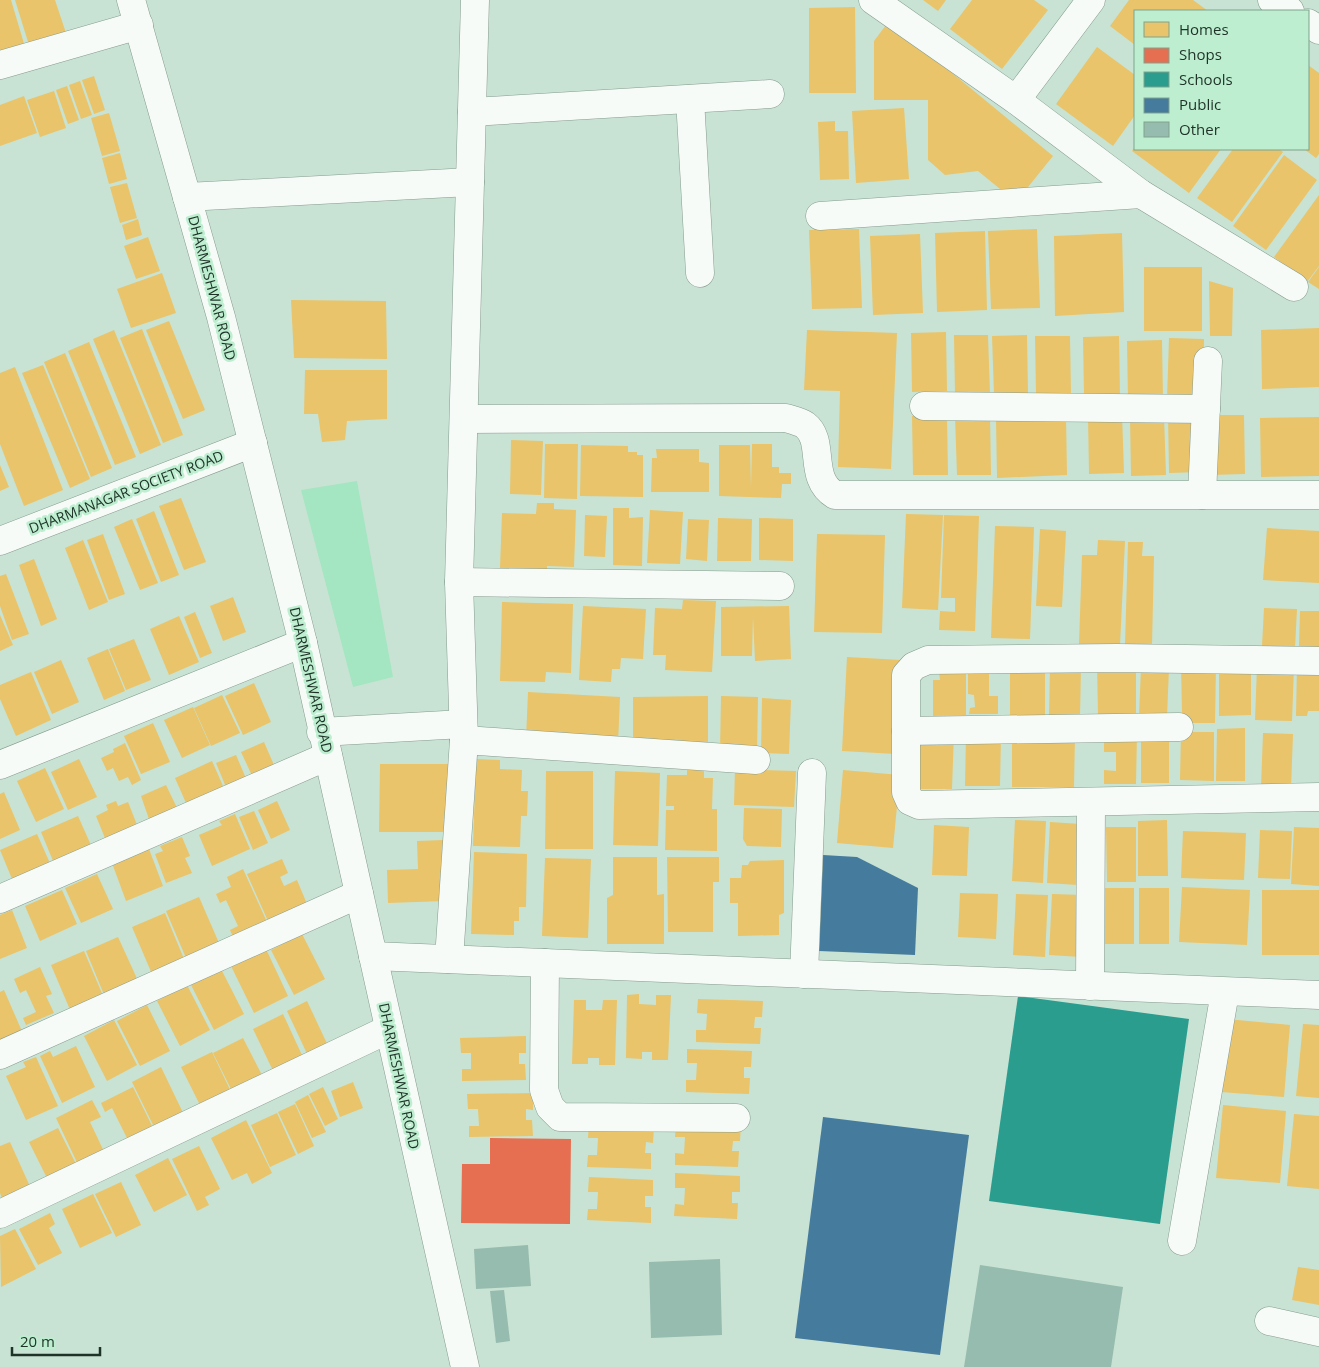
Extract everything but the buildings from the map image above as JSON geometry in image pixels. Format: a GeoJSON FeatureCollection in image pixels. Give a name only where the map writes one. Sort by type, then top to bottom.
{"type":"FeatureCollection","features":[{"type":"Feature","properties":{"kind":"street"},"geometry":{"type":"LineString","coordinates":[[449,959],[463,732],[460,582],[475,0]]}},
{"type":"Feature","properties":{"kind":"street"},"geometry":{"type":"LineString","coordinates":[[873,0],[1016,100],[1141,194],[1294,287]]}},
{"type":"Feature","properties":{"kind":"street"},"geometry":{"type":"LineString","coordinates":[[1016,100],[1091,0]]}},
{"type":"Feature","properties":{"kind":"street"},"geometry":{"type":"LineString","coordinates":[[0,65],[135,12]]}},
{"type":"Feature","properties":{"kind":"street","name":"DHARMESHWAR ROAD"},"geometry":{"type":"LineString","coordinates":[[135,12],[253,443],[302,643],[465,1367]]}},
{"type":"Feature","properties":{"kind":"street"},"geometry":{"type":"LineString","coordinates":[[472,112],[770,94]]}},
{"type":"Feature","properties":{"kind":"street"},"geometry":{"type":"LineString","coordinates":[[690,99],[700,273]]}},
{"type":"Feature","properties":{"kind":"street"},"geometry":{"type":"LineString","coordinates":[[187,197],[470,182]]}},
{"type":"Feature","properties":{"kind":"street"},"geometry":{"type":"LineString","coordinates":[[820,216],[1141,194]]}},
{"type":"Feature","properties":{"kind":"street"},"geometry":{"type":"LineString","coordinates":[[1202,495],[1208,361]]}},
{"type":"Feature","properties":{"kind":"street"},"geometry":{"type":"LineString","coordinates":[[924,406],[1206,409]]}},
{"type":"Feature","properties":{"kind":"street"},"geometry":{"type":"LineString","coordinates":[[464,419],[786,418],[805,425],[813,436],[819,477],[826,490],[834,495],[1319,496]]}},
{"type":"Feature","properties":{"kind":"street","name":"DHARMANAGAR SOCIETY ROAD"},"geometry":{"type":"LineString","coordinates":[[0,542],[253,443]]}},
{"type":"Feature","properties":{"kind":"street"},"geometry":{"type":"LineString","coordinates":[[460,582],[780,586]]}},
{"type":"Feature","properties":{"kind":"street"},"geometry":{"type":"LineString","coordinates":[[0,765],[302,643]]}},
{"type":"Feature","properties":{"kind":"street"},"geometry":{"type":"LineString","coordinates":[[1319,661],[1117,658],[928,660],[914,666],[906,675],[906,792],[910,801],[919,805],[1319,798]]}},
{"type":"Feature","properties":{"kind":"street"},"geometry":{"type":"LineString","coordinates":[[906,731],[1179,727]]}},
{"type":"Feature","properties":{"kind":"street"},"geometry":{"type":"LineString","coordinates":[[0,899],[325,744],[463,732],[756,760]]}},
{"type":"Feature","properties":{"kind":"street"},"geometry":{"type":"LineString","coordinates":[[804,974],[812,773]]}},
{"type":"Feature","properties":{"kind":"street"},"geometry":{"type":"LineString","coordinates":[[1090,986],[1091,803]]}},
{"type":"Feature","properties":{"kind":"street"},"geometry":{"type":"LineString","coordinates":[[0,1056],[359,894]]}},
{"type":"Feature","properties":{"kind":"street"},"geometry":{"type":"LineString","coordinates":[[373,956],[1319,995]]}},
{"type":"Feature","properties":{"kind":"street"},"geometry":{"type":"LineString","coordinates":[[545,963],[544,1090],[550,1108],[560,1117],[736,1118]]}},
{"type":"Feature","properties":{"kind":"street"},"geometry":{"type":"LineString","coordinates":[[1182,1241],[1225,992]]}},
{"type":"Feature","properties":{"kind":"street"},"geometry":{"type":"LineString","coordinates":[[0,1214],[389,1029]]}},
{"type":"Feature","properties":{"kind":"street"},"geometry":{"type":"LineString","coordinates":[[1269,1320],[1319,1332]]}},
{"type":"Feature","properties":{"kind":"green space"},"geometry":{"type":"Polygon","coordinates":[[[357,481],[393,677],[353,687],[301,490],[357,481]]]}}]}
